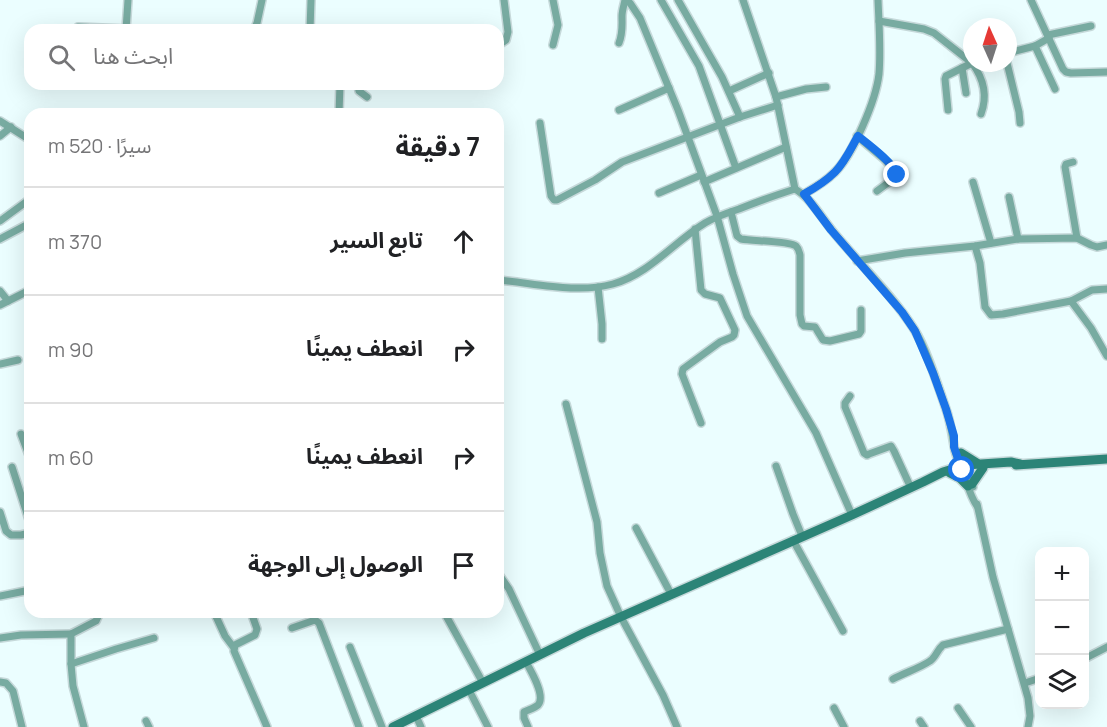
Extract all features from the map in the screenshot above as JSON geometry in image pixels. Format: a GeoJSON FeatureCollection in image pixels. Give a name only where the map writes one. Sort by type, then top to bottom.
{"type":"FeatureCollection","features":[{"type":"Feature","properties":{"kind":"main road"},"geometry":{"type":"LineString","coordinates":[[959,454],[970,459],[981,466],[970,485],[960,478],[959,454]]}},
{"type":"Feature","properties":{"kind":"main road"},"geometry":{"type":"LineString","coordinates":[[393,727],[621,617],[923,482],[959,469],[1011,462],[1020,464],[1107,459]]}},
{"type":"Feature","properties":{"kind":"street"},"geometry":{"type":"LineString","coordinates":[[126,24],[128,0]]}},
{"type":"Feature","properties":{"kind":"street"},"geometry":{"type":"LineString","coordinates":[[257,24],[262,0]]}},
{"type":"Feature","properties":{"kind":"street"},"geometry":{"type":"LineString","coordinates":[[310,24],[311,0]]}},
{"type":"Feature","properties":{"kind":"street"},"geometry":{"type":"LineString","coordinates":[[504,0],[508,32],[504,41]]}},
{"type":"Feature","properties":{"kind":"street"},"geometry":{"type":"LineString","coordinates":[[553,0],[558,25],[553,45]]}},
{"type":"Feature","properties":{"kind":"street"},"geometry":{"type":"LineString","coordinates":[[619,42],[622,35],[622,16],[626,0]]}},
{"type":"Feature","properties":{"kind":"street"},"geometry":{"type":"LineString","coordinates":[[626,0],[640,18],[678,110],[717,216],[747,316],[812,425],[852,515]]}},
{"type":"Feature","properties":{"kind":"street"},"geometry":{"type":"LineString","coordinates":[[661,0],[699,66],[736,168]]}},
{"type":"Feature","properties":{"kind":"street"},"geometry":{"type":"LineString","coordinates":[[678,0],[729,91],[740,117]]}},
{"type":"Feature","properties":{"kind":"street"},"geometry":{"type":"LineString","coordinates":[[743,0],[778,101],[795,189]]}},
{"type":"Feature","properties":{"kind":"street"},"geometry":{"type":"LineString","coordinates":[[804,194],[823,183],[835,172],[858,136],[877,85],[879,71],[878,0]]}},
{"type":"Feature","properties":{"kind":"street"},"geometry":{"type":"LineString","coordinates":[[1031,0],[1061,67],[1066,72],[1107,72]]}},
{"type":"Feature","properties":{"kind":"street"},"geometry":{"type":"LineString","coordinates":[[879,21],[934,33],[963,56]]}},
{"type":"Feature","properties":{"kind":"street"},"geometry":{"type":"LineString","coordinates":[[1017,51],[1035,46],[1049,36],[1091,26]]}},
{"type":"Feature","properties":{"kind":"street"},"geometry":{"type":"LineString","coordinates":[[1035,46],[1055,89]]}},
{"type":"Feature","properties":{"kind":"street"},"geometry":{"type":"LineString","coordinates":[[699,66],[712,60]]}},
{"type":"Feature","properties":{"kind":"street"},"geometry":{"type":"LineString","coordinates":[[948,110],[945,79],[949,74],[963,69]]}},
{"type":"Feature","properties":{"kind":"street"},"geometry":{"type":"LineString","coordinates":[[963,72],[966,93]]}},
{"type":"Feature","properties":{"kind":"street"},"geometry":{"type":"LineString","coordinates":[[979,72],[986,97],[981,114]]}},
{"type":"Feature","properties":{"kind":"street"},"geometry":{"type":"LineString","coordinates":[[1009,72],[1020,123]]}},
{"type":"Feature","properties":{"kind":"street"},"geometry":{"type":"LineString","coordinates":[[729,91],[769,73]]}},
{"type":"Feature","properties":{"kind":"street"},"geometry":{"type":"LineString","coordinates":[[540,123],[551,196],[554,200],[595,180],[622,162],[806,89],[826,87]]}},
{"type":"Feature","properties":{"kind":"street"},"geometry":{"type":"LineString","coordinates":[[619,110],[669,88]]}},
{"type":"Feature","properties":{"kind":"street"},"geometry":{"type":"LineString","coordinates":[[339,108],[340,90]]}},
{"type":"Feature","properties":{"kind":"street"},"geometry":{"type":"LineString","coordinates":[[359,90],[367,97]]}},
{"type":"Feature","properties":{"kind":"street"},"geometry":{"type":"LineString","coordinates":[[0,121],[24,136]]}},
{"type":"Feature","properties":{"kind":"street"},"geometry":{"type":"LineString","coordinates":[[0,136],[11,127]]}},
{"type":"Feature","properties":{"kind":"street"},"geometry":{"type":"LineString","coordinates":[[858,136],[898,173],[877,191]]}},
{"type":"Feature","properties":{"kind":"street"},"geometry":{"type":"LineString","coordinates":[[659,193],[736,168],[786,147]]}},
{"type":"Feature","properties":{"kind":"street"},"geometry":{"type":"LineString","coordinates":[[1073,162],[1066,164],[1065,167],[1077,238]]}},
{"type":"Feature","properties":{"kind":"street"},"geometry":{"type":"LineString","coordinates":[[973,182],[991,243]]}},
{"type":"Feature","properties":{"kind":"street"},"geometry":{"type":"LineString","coordinates":[[504,281],[566,287],[598,287],[623,281],[657,260],[695,229],[717,216],[795,189],[804,194],[857,261],[902,312],[915,331],[946,409],[959,454],[959,469],[970,485],[973,501],[977,506],[993,577],[1024,683],[1029,707],[1028,727]]}},
{"type":"Feature","properties":{"kind":"street"},"geometry":{"type":"LineString","coordinates":[[1009,197],[1018,239]]}},
{"type":"Feature","properties":{"kind":"street"},"geometry":{"type":"LineString","coordinates":[[0,221],[24,203]]}},
{"type":"Feature","properties":{"kind":"street"},"geometry":{"type":"LineString","coordinates":[[731,212],[737,236],[741,239],[795,245],[798,249],[800,255],[800,315],[804,326],[815,327],[823,340],[830,341],[859,334],[861,310]]}},
{"type":"Feature","properties":{"kind":"street"},"geometry":{"type":"LineString","coordinates":[[0,239],[24,226]]}},
{"type":"Feature","properties":{"kind":"street"},"geometry":{"type":"LineString","coordinates":[[695,229],[701,290],[705,294],[720,298],[735,333],[683,369],[682,374],[701,423]]}},
{"type":"Feature","properties":{"kind":"street"},"geometry":{"type":"LineString","coordinates":[[857,261],[1018,239],[1077,238],[1097,247],[1107,245]]}},
{"type":"Feature","properties":{"kind":"street"},"geometry":{"type":"LineString","coordinates":[[975,246],[980,264],[985,307],[992,315],[1071,301],[1092,290],[1107,289]]}},
{"type":"Feature","properties":{"kind":"street"},"geometry":{"type":"LineString","coordinates":[[598,287],[602,339]]}},
{"type":"Feature","properties":{"kind":"street"},"geometry":{"type":"LineString","coordinates":[[0,291],[8,301]]}},
{"type":"Feature","properties":{"kind":"street"},"geometry":{"type":"LineString","coordinates":[[0,305],[24,293]]}},
{"type":"Feature","properties":{"kind":"street"},"geometry":{"type":"LineString","coordinates":[[1071,301],[1104,342],[1107,356]]}},
{"type":"Feature","properties":{"kind":"street"},"geometry":{"type":"LineString","coordinates":[[0,364],[18,360]]}},
{"type":"Feature","properties":{"kind":"street"},"geometry":{"type":"LineString","coordinates":[[850,396],[845,407],[866,454],[891,446],[910,488]]}},
{"type":"Feature","properties":{"kind":"street"},"geometry":{"type":"LineString","coordinates":[[566,404],[597,522],[605,580],[621,617],[663,695],[677,727]]}},
{"type":"Feature","properties":{"kind":"street"},"geometry":{"type":"LineString","coordinates":[[21,434],[24,442]]}},
{"type":"Feature","properties":{"kind":"street"},"geometry":{"type":"LineString","coordinates":[[776,466],[796,523],[798,538],[843,631]]}},
{"type":"Feature","properties":{"kind":"street"},"geometry":{"type":"LineString","coordinates":[[12,467],[24,504]]}},
{"type":"Feature","properties":{"kind":"street"},"geometry":{"type":"LineString","coordinates":[[0,512],[6,531],[11,535],[24,534]]}},
{"type":"Feature","properties":{"kind":"street"},"geometry":{"type":"LineString","coordinates":[[636,528],[671,594]]}},
{"type":"Feature","properties":{"kind":"street"},"geometry":{"type":"LineString","coordinates":[[504,582],[540,655]]}},
{"type":"Feature","properties":{"kind":"street"},"geometry":{"type":"LineString","coordinates":[[0,596],[24,591]]}},
{"type":"Feature","properties":{"kind":"street"},"geometry":{"type":"LineString","coordinates":[[0,638],[21,635],[71,634],[96,621],[97,618]]}},
{"type":"Feature","properties":{"kind":"street"},"geometry":{"type":"LineString","coordinates":[[217,618],[225,636],[234,648],[267,727]]}},
{"type":"Feature","properties":{"kind":"street"},"geometry":{"type":"LineString","coordinates":[[234,648],[235,645],[255,635],[257,629],[253,618]]}},
{"type":"Feature","properties":{"kind":"street"},"geometry":{"type":"LineString","coordinates":[[447,618],[483,683]]}},
{"type":"Feature","properties":{"kind":"street"},"geometry":{"type":"LineString","coordinates":[[292,628],[315,620],[319,623],[359,727]]}},
{"type":"Feature","properties":{"kind":"street"},"geometry":{"type":"LineString","coordinates":[[893,679],[930,661],[943,645],[1008,629]]}},
{"type":"Feature","properties":{"kind":"street"},"geometry":{"type":"LineString","coordinates":[[71,634],[73,686],[84,727]]}},
{"type":"Feature","properties":{"kind":"street"},"geometry":{"type":"LineString","coordinates":[[71,664],[154,638]]}},
{"type":"Feature","properties":{"kind":"street"},"geometry":{"type":"LineString","coordinates":[[350,647],[382,727]]}},
{"type":"Feature","properties":{"kind":"street"},"geometry":{"type":"LineString","coordinates":[[1089,656],[1107,647]]}},
{"type":"Feature","properties":{"kind":"street"},"geometry":{"type":"LineString","coordinates":[[526,662],[540,693],[539,704],[524,712],[528,727]]}},
{"type":"Feature","properties":{"kind":"street"},"geometry":{"type":"LineString","coordinates":[[1024,683],[1035,680]]}},
{"type":"Feature","properties":{"kind":"street"},"geometry":{"type":"LineString","coordinates":[[0,682],[6,683],[13,691],[22,727]]}},
{"type":"Feature","properties":{"kind":"street"},"geometry":{"type":"LineString","coordinates":[[469,690],[488,727]]}},
{"type":"Feature","properties":{"kind":"street"},"geometry":{"type":"LineString","coordinates":[[834,708],[844,727]]}},
{"type":"Feature","properties":{"kind":"street"},"geometry":{"type":"LineString","coordinates":[[958,708],[971,727]]}},
{"type":"Feature","properties":{"kind":"street"},"geometry":{"type":"LineString","coordinates":[[416,716],[421,727]]}},
{"type":"Feature","properties":{"kind":"route"},"geometry":{"type":"LineString","coordinates":[[897,175],[897,171],[889,163],[858,136],[835,172],[823,183],[804,194],[831,230],[902,312],[915,331],[946,409],[954,436],[954,447],[962,470]]}}]}
